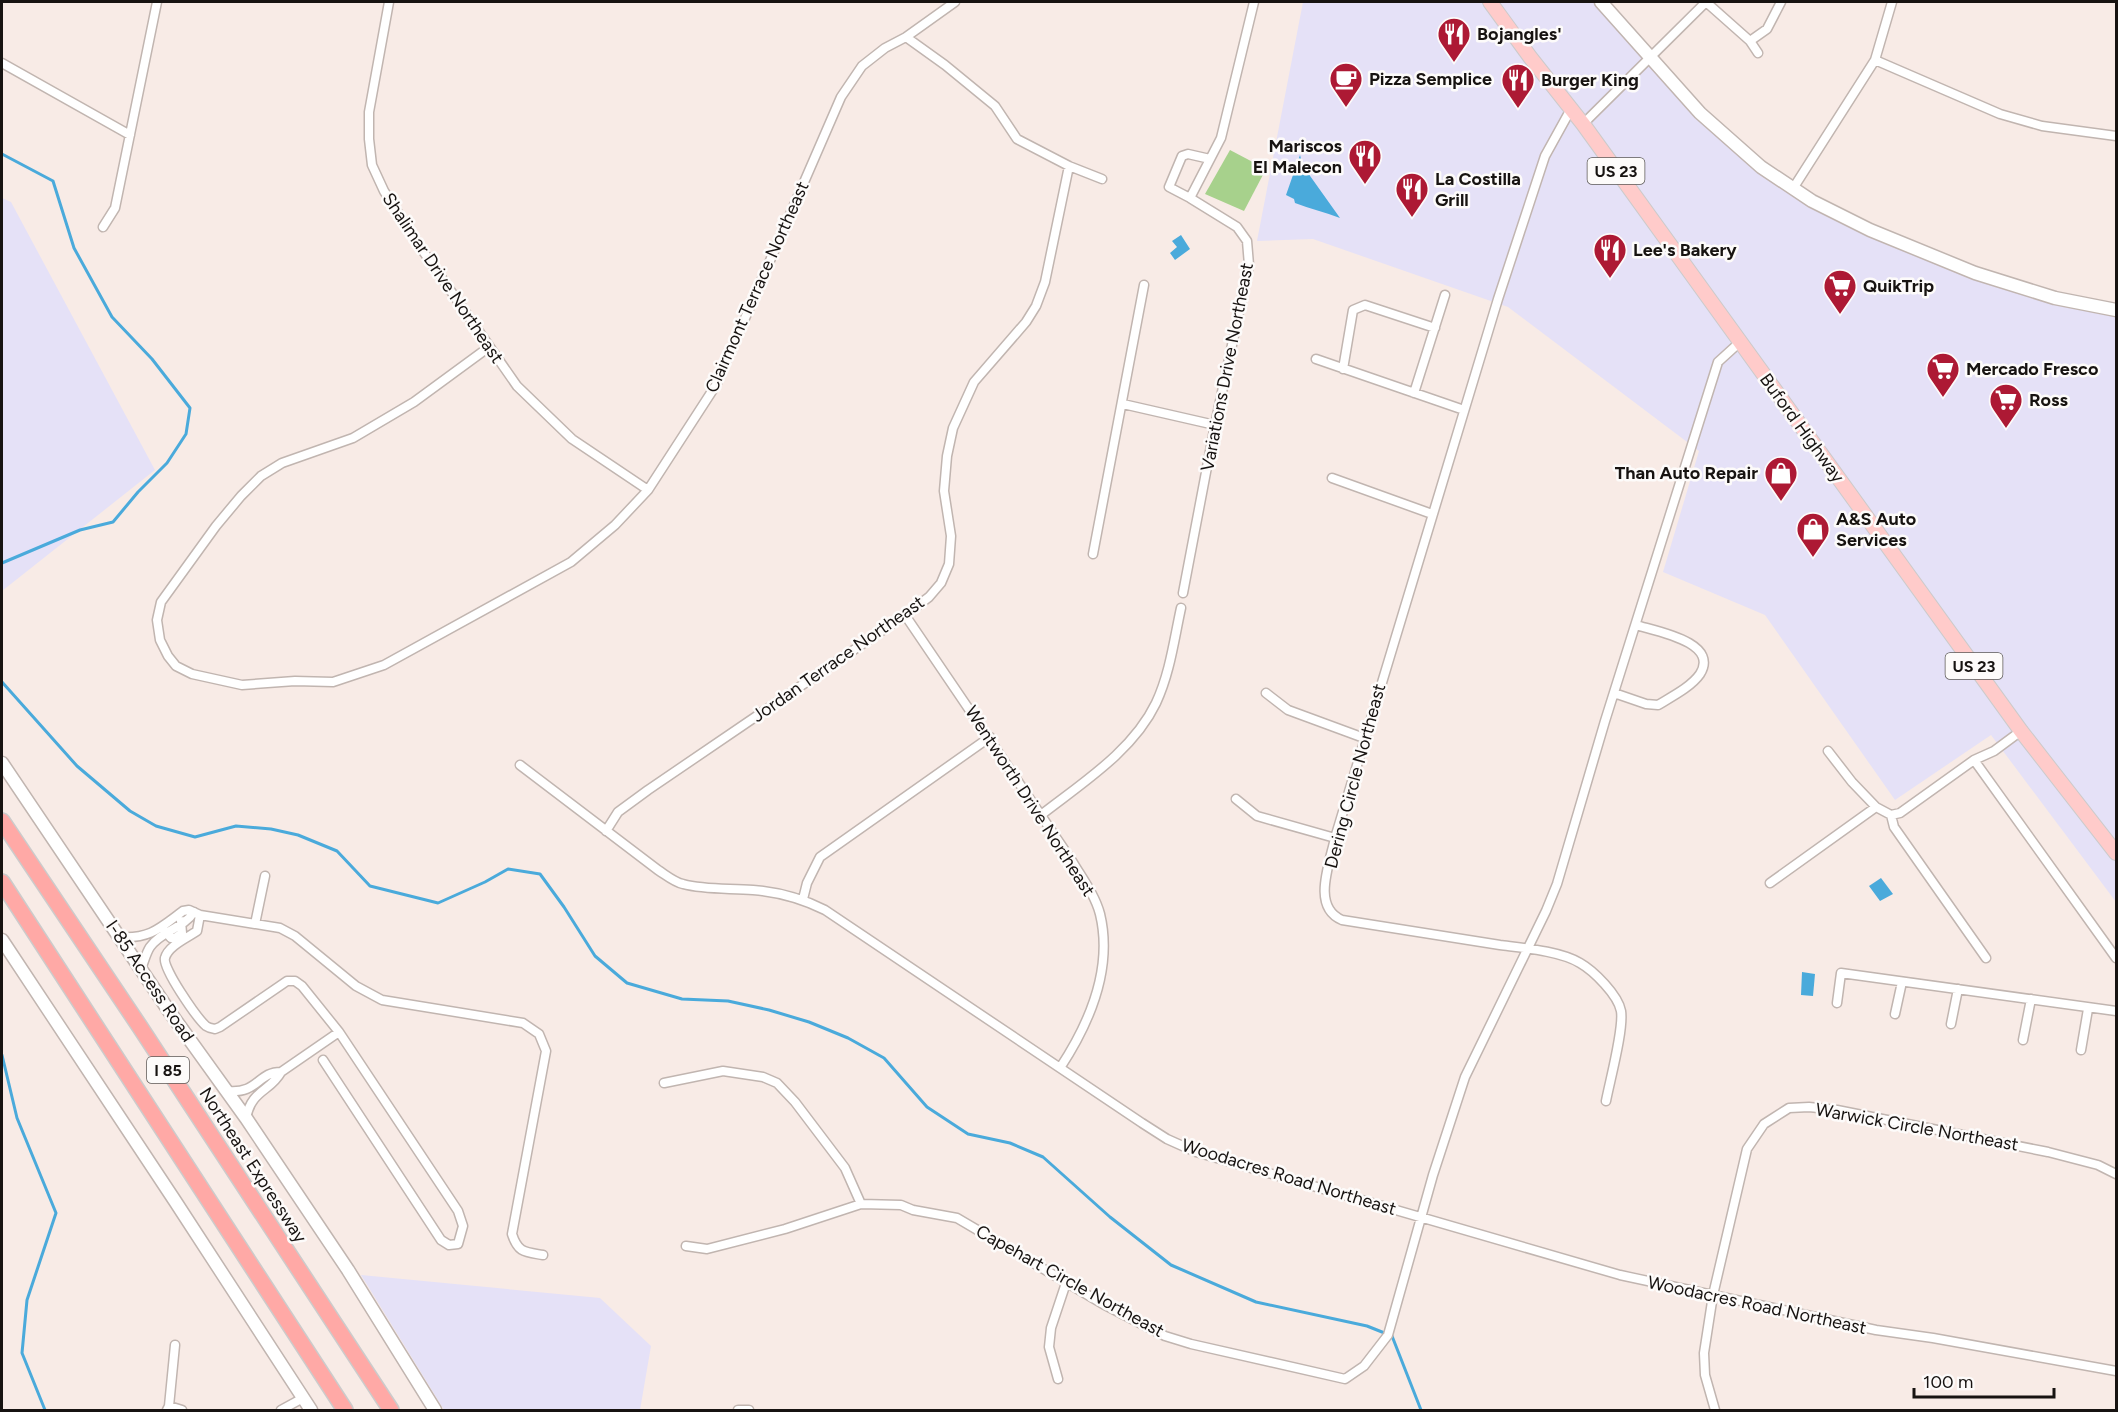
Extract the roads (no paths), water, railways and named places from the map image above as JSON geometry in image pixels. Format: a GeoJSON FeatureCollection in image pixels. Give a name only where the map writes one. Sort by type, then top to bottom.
{"type":"FeatureCollection","features":[{"type":"Feature","properties":{"kind":"highway","name":"Northeast Expressway"},"geometry":{"type":"LineString","coordinates":[[2,821],[391,1410]]}},
{"type":"Feature","properties":{"kind":"highway","name":"I 85"},"geometry":{"type":"LineString","coordinates":[[2,882],[345,1410]]}},
{"type":"Feature","properties":{"kind":"main road","name":"Buford Highway"},"geometry":{"type":"LineString","coordinates":[[1490,2],[1583,124],[2020,730],[2116,853]]}},
{"type":"Feature","properties":{"kind":"main road"},"geometry":{"type":"LineString","coordinates":[[1601,2],[1700,113],[1761,167],[1812,201],[1842,217],[1975,273],[2055,298],[2116,310]]}},
{"type":"Feature","properties":{"kind":"main road","name":"I-85 Access Road"},"geometry":{"type":"LineString","coordinates":[[2,763],[169,1011],[246,1118],[348,1270],[435,1410]]}},
{"type":"Feature","properties":{"kind":"main road"},"geometry":{"type":"LineString","coordinates":[[2,940],[311,1410]]}},
{"type":"Feature","properties":{"kind":"street"},"geometry":{"type":"LineString","coordinates":[[103,227],[115,208],[157,2]]}},
{"type":"Feature","properties":{"kind":"street","name":"Shalimar Drive Northeast"},"geometry":{"type":"LineString","coordinates":[[389,2],[369,112],[372,165],[384,191],[517,386],[572,439],[648,490]]}},
{"type":"Feature","properties":{"kind":"street","name":"Clairmont Terrace Northeast"},"geometry":{"type":"LineString","coordinates":[[489,347],[414,402],[352,438],[282,463],[261,476],[241,496],[210,534],[161,602],[157,620],[160,639],[176,666],[192,674],[242,685],[295,681],[333,682],[384,665],[572,562],[615,525],[648,490],[716,385],[841,97],[862,66],[885,48],[906,38],[955,2]]}},
{"type":"Feature","properties":{"kind":"street"},"geometry":{"type":"LineString","coordinates":[[1190,198],[1221,138],[1254,2]]}},
{"type":"Feature","properties":{"kind":"street"},"geometry":{"type":"LineString","coordinates":[[1583,124],[1706,2],[1750,41],[1758,53]]}},
{"type":"Feature","properties":{"kind":"street"},"geometry":{"type":"LineString","coordinates":[[1750,41],[1767,29],[1781,2]]}},
{"type":"Feature","properties":{"kind":"street"},"geometry":{"type":"LineString","coordinates":[[1794,187],[1875,60],[1892,2]]}},
{"type":"Feature","properties":{"kind":"street"},"geometry":{"type":"LineString","coordinates":[[906,38],[945,65],[995,106],[1017,139],[1069,166],[1102,179]]}},
{"type":"Feature","properties":{"kind":"street"},"geometry":{"type":"LineString","coordinates":[[1875,60],[2000,114],[2042,126],[2116,136]]}},
{"type":"Feature","properties":{"kind":"street"},"geometry":{"type":"LineString","coordinates":[[2,63],[130,135]]}},
{"type":"Feature","properties":{"kind":"street","name":"Dering Circle Northeast"},"geometry":{"type":"LineString","coordinates":[[1571,109],[1545,156],[1464,410],[1335,838],[1324,902],[1335,918],[1342,920],[1526,949],[1565,957],[1580,963],[1611,991],[1622,1012],[1606,1101]]}},
{"type":"Feature","properties":{"kind":"street","name":"Variations Drive Northeast"},"geometry":{"type":"LineString","coordinates":[[1183,592],[1249,265],[1248,241],[1237,227],[1169,187],[1182,156],[1188,154],[1210,159]]}},
{"type":"Feature","properties":{"kind":"street","name":"Jordan Terrace Northeast"},"geometry":{"type":"LineString","coordinates":[[606,831],[618,812],[905,615],[928,597],[941,583],[949,564],[951,536],[944,491],[947,456],[953,428],[974,382],[1026,322],[1036,306],[1045,282],[1069,166]]}},
{"type":"Feature","properties":{"kind":"street"},"geometry":{"type":"LineString","coordinates":[[1093,554],[1144,285]]}},
{"type":"Feature","properties":{"kind":"street"},"geometry":{"type":"LineString","coordinates":[[1414,393],[1445,296]]}},
{"type":"Feature","properties":{"kind":"street"},"geometry":{"type":"LineString","coordinates":[[1343,369],[1353,310],[1365,305],[1435,327]]}},
{"type":"Feature","properties":{"kind":"street"},"geometry":{"type":"LineString","coordinates":[[1526,949],[1557,884],[1614,693],[1718,362],[1740,342]]}},
{"type":"Feature","properties":{"kind":"street"},"geometry":{"type":"LineString","coordinates":[[1316,359],[1464,410]]}},
{"type":"Feature","properties":{"kind":"street"},"geometry":{"type":"LineString","coordinates":[[1123,404],[1215,425]]}},
{"type":"Feature","properties":{"kind":"street"},"geometry":{"type":"LineString","coordinates":[[1332,478],[1432,514]]}},
{"type":"Feature","properties":{"kind":"street"},"geometry":{"type":"LineString","coordinates":[[1041,814],[1106,764],[1136,734],[1156,704],[1166,676],[1181,608]]}},
{"type":"Feature","properties":{"kind":"street","name":"Wentworth Drive Northeast"},"geometry":{"type":"LineString","coordinates":[[905,615],[1041,814],[1091,892],[1100,914],[1103,957],[1092,1005],[1076,1044],[1060,1068]]}},
{"type":"Feature","properties":{"kind":"street"},"geometry":{"type":"LineString","coordinates":[[1614,693],[1646,704],[1658,705],[1693,681],[1700,674],[1704,664],[1697,647],[1683,640],[1636,625]]}},
{"type":"Feature","properties":{"kind":"street"},"geometry":{"type":"LineString","coordinates":[[1266,693],[1288,710],[1364,738]]}},
{"type":"Feature","properties":{"kind":"street"},"geometry":{"type":"LineString","coordinates":[[1828,751],[1852,782],[1876,807],[1891,815],[1900,813],[1974,760],[1994,751],[2020,730]]}},
{"type":"Feature","properties":{"kind":"street"},"geometry":{"type":"LineString","coordinates":[[803,899],[807,883],[820,856],[990,737]]}},
{"type":"Feature","properties":{"kind":"street"},"geometry":{"type":"LineString","coordinates":[[1974,760],[2116,958]]}},
{"type":"Feature","properties":{"kind":"street","name":"Woodacres Road Northeast"},"geometry":{"type":"LineString","coordinates":[[520,765],[658,870],[681,884],[754,890],[803,899],[861,933],[1167,1139],[1196,1152],[1620,1275],[1876,1330],[2116,1371]]}},
{"type":"Feature","properties":{"kind":"street"},"geometry":{"type":"LineString","coordinates":[[1236,799],[1257,816],[1335,838]]}},
{"type":"Feature","properties":{"kind":"street"},"geometry":{"type":"LineString","coordinates":[[1770,884],[1876,807]]}},
{"type":"Feature","properties":{"kind":"street"},"geometry":{"type":"LineString","coordinates":[[1891,815],[1894,827],[1986,958]]}},
{"type":"Feature","properties":{"kind":"street"},"geometry":{"type":"LineString","coordinates":[[255,924],[265,876]]}},
{"type":"Feature","properties":{"kind":"street"},"geometry":{"type":"LineString","coordinates":[[141,969],[149,948],[164,930],[189,910],[280,928],[295,936],[356,986],[382,1000],[523,1023],[539,1034],[546,1051],[512,1234],[515,1245],[525,1252],[543,1255]]}},
{"type":"Feature","properties":{"kind":"street"},"geometry":{"type":"LineString","coordinates":[[197,913],[197,932],[169,950],[164,963],[170,976],[205,1025],[215,1029],[220,1027],[287,981],[295,981],[302,986],[339,1032],[458,1211],[463,1226],[458,1244],[449,1245],[441,1240],[323,1060]]}},
{"type":"Feature","properties":{"kind":"street"},"geometry":{"type":"LineString","coordinates":[[120,937],[141,937],[164,930]]}},
{"type":"Feature","properties":{"kind":"street","name":"Capehart Circle Northeast"},"geometry":{"type":"LineString","coordinates":[[686,1246],[707,1249],[785,1229],[861,1204],[901,1205],[913,1210],[957,1218],[1066,1283],[1165,1336],[1346,1379],[1364,1366],[1388,1335],[1433,1175],[1465,1077],[1526,949]]}},
{"type":"Feature","properties":{"kind":"street"},"geometry":{"type":"LineString","coordinates":[[1836,1003],[1841,973],[2088,1009],[2116,1011]]}},
{"type":"Feature","properties":{"kind":"street"},"geometry":{"type":"LineString","coordinates":[[1895,1014],[1902,981]]}},
{"type":"Feature","properties":{"kind":"street"},"geometry":{"type":"LineString","coordinates":[[1951,1024],[1958,989]]}},
{"type":"Feature","properties":{"kind":"street"},"geometry":{"type":"LineString","coordinates":[[2023,1040],[2031,999]]}},
{"type":"Feature","properties":{"kind":"street"},"geometry":{"type":"LineString","coordinates":[[2081,1050],[2088,1009]]}},
{"type":"Feature","properties":{"kind":"street"},"geometry":{"type":"LineString","coordinates":[[226,1091],[243,1092],[277,1078],[281,1072],[339,1032]]}},
{"type":"Feature","properties":{"kind":"street"},"geometry":{"type":"LineString","coordinates":[[664,1083],[723,1071],[763,1077],[777,1083],[795,1102],[845,1168],[861,1204]]}},
{"type":"Feature","properties":{"kind":"street"},"geometry":{"type":"LineString","coordinates":[[246,1118],[248,1105],[262,1085]]}},
{"type":"Feature","properties":{"kind":"street","name":"Warwick Circle Northeast"},"geometry":{"type":"LineString","coordinates":[[1715,1410],[1705,1375],[1704,1353],[1713,1295],[1747,1149],[1764,1124],[1789,1108],[1809,1107],[1837,1110],[2048,1152],[2098,1165],[2116,1173]]}},
{"type":"Feature","properties":{"kind":"street"},"geometry":{"type":"LineString","coordinates":[[1058,1379],[1049,1347],[1052,1328],[1066,1283]]}},
{"type":"Feature","properties":{"kind":"street"},"geometry":{"type":"LineString","coordinates":[[176,1345],[168,1408],[182,1410]]}},
{"type":"Feature","properties":{"kind":"street"},"geometry":{"type":"LineString","coordinates":[[281,1410],[303,1398]]}},
{"type":"Feature","properties":{"kind":"street"},"geometry":{"type":"LineString","coordinates":[[738,1410],[748,1410]]}},
{"type":"Feature","properties":{"kind":"water"},"geometry":{"type":"Polygon","coordinates":[[[1300,155],[1303,166],[1340,218],[1295,203],[1294,199],[1286,195],[1300,155]]]}},
{"type":"Feature","properties":{"kind":"water"},"geometry":{"type":"Polygon","coordinates":[[[1181,235],[1190,249],[1175,260],[1170,253],[1177,247],[1172,241],[1181,235]]]}},
{"type":"Feature","properties":{"kind":"water"},"geometry":{"type":"Polygon","coordinates":[[[1881,878],[1893,894],[1880,901],[1869,886],[1881,878]]]}},
{"type":"Feature","properties":{"kind":"water"},"geometry":{"type":"Polygon","coordinates":[[[1802,972],[1815,974],[1813,996],[1801,995],[1802,972]]]}},
{"type":"Feature","properties":{"kind":"waterway"},"geometry":{"type":"LineString","coordinates":[[2,154],[53,181],[74,248],[112,317],[152,359],[190,408],[186,434],[167,463],[138,492],[113,522],[80,530],[2,563]]}},
{"type":"Feature","properties":{"kind":"waterway"},"geometry":{"type":"LineString","coordinates":[[2,682],[77,766],[130,811],[156,826],[195,837],[236,826],[271,829],[298,835],[337,851],[370,886],[438,903],[508,869],[540,874],[595,956],[627,983],[682,999],[728,1001],[769,1010],[809,1022],[848,1038],[884,1058],[927,1107],[968,1134],[1010,1143],[1043,1157],[1110,1217],[1171,1265],[1256,1302],[1367,1326],[1392,1336],[1421,1410]]}},
{"type":"Feature","properties":{"kind":"waterway"},"geometry":{"type":"LineString","coordinates":[[2,1055],[17,1118],[56,1213],[27,1300],[22,1353],[45,1410]]}},
{"type":"Feature","properties":{"kind":"place","name":"Bojangles'"},"geometry":{"type":"Point","coordinates":[1454,63]}},
{"type":"Feature","properties":{"kind":"place","name":"Pizza Semplice"},"geometry":{"type":"Point","coordinates":[1346,108]}},
{"type":"Feature","properties":{"kind":"place","name":"Burger King"},"geometry":{"type":"Point","coordinates":[1518,109]}},
{"type":"Feature","properties":{"kind":"place","name":"Mariscos El Malecon"},"geometry":{"type":"Point","coordinates":[1365,185]}},
{"type":"Feature","properties":{"kind":"place","name":"La Costilla Grill"},"geometry":{"type":"Point","coordinates":[1412,218]}},
{"type":"Feature","properties":{"kind":"place","name":"Lee's Bakery"},"geometry":{"type":"Point","coordinates":[1610,279]}},
{"type":"Feature","properties":{"kind":"place","name":"QuikTrip"},"geometry":{"type":"Point","coordinates":[1840,315]}},
{"type":"Feature","properties":{"kind":"place","name":"Mercado Fresco"},"geometry":{"type":"Point","coordinates":[1943,398]}},
{"type":"Feature","properties":{"kind":"place","name":"Ross"},"geometry":{"type":"Point","coordinates":[2006,429]}},
{"type":"Feature","properties":{"kind":"place","name":"Than Auto Repair"},"geometry":{"type":"Point","coordinates":[1781,502]}},
{"type":"Feature","properties":{"kind":"place","name":"A&S Auto Services"},"geometry":{"type":"Point","coordinates":[1813,558]}}]}
